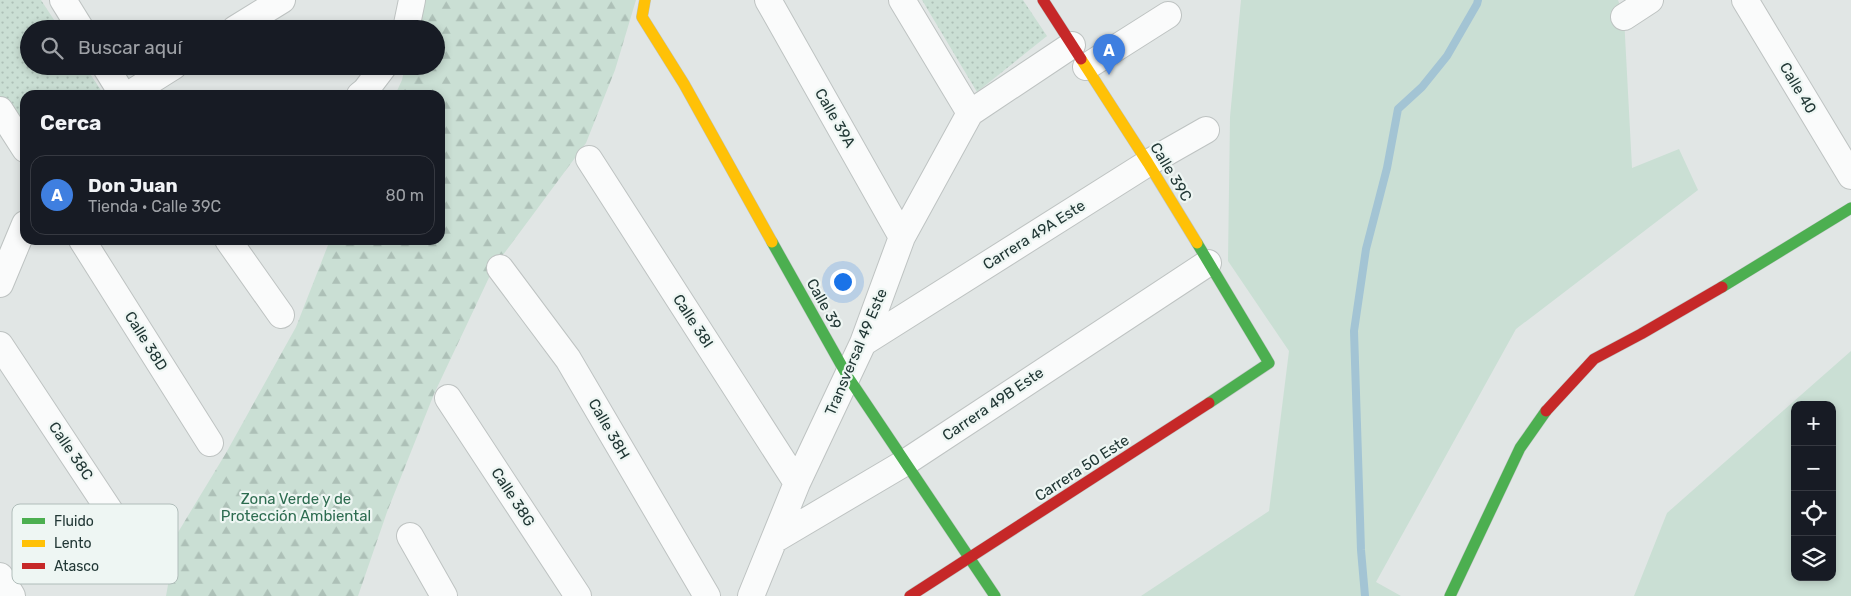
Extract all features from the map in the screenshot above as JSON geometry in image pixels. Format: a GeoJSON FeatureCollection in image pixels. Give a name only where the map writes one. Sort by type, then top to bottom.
{"type":"FeatureCollection","features":[{"type":"Feature","properties":{"kind":"street"},"geometry":{"type":"LineString","coordinates":[[63,0],[75,20]]}},
{"type":"Feature","properties":{"kind":"street"},"geometry":{"type":"LineString","coordinates":[[250,20],[282,0]]}},
{"type":"Feature","properties":{"kind":"street"},"geometry":{"type":"LineString","coordinates":[[408,20],[412,0]]}},
{"type":"Feature","properties":{"kind":"street","name":"Calle 39"},"geometry":{"type":"LineString","coordinates":[[645,0],[642,17],[684,84],[848,378],[994,596]]}},
{"type":"Feature","properties":{"kind":"street","name":"Calle 39A"},"geometry":{"type":"LineString","coordinates":[[768,0],[902,237]]}},
{"type":"Feature","properties":{"kind":"street"},"geometry":{"type":"LineString","coordinates":[[902,0],[970,113],[1072,45]]}},
{"type":"Feature","properties":{"kind":"street","name":"Calle 39C"},"geometry":{"type":"LineString","coordinates":[[1043,0],[1148,163],[1269,362]]}},
{"type":"Feature","properties":{"kind":"street"},"geometry":{"type":"LineString","coordinates":[[1624,17],[1650,0]]}},
{"type":"Feature","properties":{"kind":"street","name":"Calle 40"},"geometry":{"type":"LineString","coordinates":[[1745,0],[1851,176]]}},
{"type":"Feature","properties":{"kind":"street"},"geometry":{"type":"LineString","coordinates":[[1086,67],[1168,15]]}},
{"type":"Feature","properties":{"kind":"street"},"geometry":{"type":"LineString","coordinates":[[111,75],[120,90]]}},
{"type":"Feature","properties":{"kind":"street"},"geometry":{"type":"LineString","coordinates":[[136,90],[160,75]]}},
{"type":"Feature","properties":{"kind":"street"},"geometry":{"type":"LineString","coordinates":[[364,90],[377,75]]}},
{"type":"Feature","properties":{"kind":"street"},"geometry":{"type":"LineString","coordinates":[[0,110],[20,141]]}},
{"type":"Feature","properties":{"kind":"street","name":"Transversal 49 Este"},"geometry":{"type":"LineString","coordinates":[[751,596],[797,483],[863,343],[902,237],[970,113]]}},
{"type":"Feature","properties":{"kind":"street","name":"Carrera 49A Este"},"geometry":{"type":"LineString","coordinates":[[863,343],[1148,163],[1206,130]]}},
{"type":"Feature","properties":{"kind":"street","name":"Calle 38I"},"geometry":{"type":"LineString","coordinates":[[588,160],[797,483]]}},
{"type":"Feature","properties":{"kind":"street"},"geometry":{"type":"LineString","coordinates":[[1450,596],[1520,448],[1549,406],[1594,359],[1641,334],[1767,260],[1851,208]]}},
{"type":"Feature","properties":{"kind":"street"},"geometry":{"type":"LineString","coordinates":[[0,284],[20,236]]}},
{"type":"Feature","properties":{"kind":"street","name":"Calle 38D"},"geometry":{"type":"LineString","coordinates":[[85,245],[210,442]]}},
{"type":"Feature","properties":{"kind":"street"},"geometry":{"type":"LineString","coordinates":[[232,245],[281,315]]}},
{"type":"Feature","properties":{"kind":"street","name":"Carrera 49B Este"},"geometry":{"type":"LineString","coordinates":[[774,540],[906,462],[1208,263]]}},
{"type":"Feature","properties":{"kind":"street","name":"Calle 38H"},"geometry":{"type":"LineString","coordinates":[[500,268],[568,360],[707,596]]}},
{"type":"Feature","properties":{"kind":"street","name":"Calle 38C"},"geometry":{"type":"LineString","coordinates":[[0,345],[105,504]]}},
{"type":"Feature","properties":{"kind":"street","name":"Carrera 50 Este"},"geometry":{"type":"LineString","coordinates":[[910,596],[1156,438],[1269,362]]}},
{"type":"Feature","properties":{"kind":"street","name":"Calle 38G"},"geometry":{"type":"LineString","coordinates":[[448,398],[578,596]]}},
{"type":"Feature","properties":{"kind":"street"},"geometry":{"type":"LineString","coordinates":[[410,536],[444,596]]}},
{"type":"Feature","properties":{"kind":"street"},"geometry":{"type":"LineString","coordinates":[[0,576],[12,596]]}},
{"type":"Feature","properties":{"kind":"green space"},"geometry":{"type":"Polygon","coordinates":[[[0,0],[41,0],[54,20],[20,20],[20,75],[91,75],[101,90],[20,90],[20,137],[0,103],[0,0]]]}},
{"type":"Feature","properties":{"kind":"green space","name":"Zona Verde y de Protección Ambiental"},"geometry":{"type":"Polygon","coordinates":[[[419,0],[636,0],[615,70],[586,143],[494,267],[434,394],[387,512],[358,596],[166,596],[168,584],[178,584],[178,532],[226,453],[296,327],[328,245],[445,245],[445,90],[397,90],[403,75],[445,75],[445,20],[415,20],[419,0]]]}},
{"type":"Feature","properties":{"kind":"green space"},"geometry":{"type":"Polygon","coordinates":[[[922,0],[1023,0],[1047,36],[977,92],[922,0]]]}},
{"type":"Feature","properties":{"kind":"green space"},"geometry":{"type":"Polygon","coordinates":[[[1241,0],[1618,0],[1624,17],[1632,168],[1679,149],[1698,190],[1516,329],[1376,582],[1401,596],[1141,596],[1269,511],[1289,351],[1228,261],[1230,117],[1241,0]]]}},
{"type":"Feature","properties":{"kind":"green space"},"geometry":{"type":"Polygon","coordinates":[[[1851,351],[1851,596],[1634,596],[1667,513],[1791,404],[1791,581],[1836,581],[1836,401],[1794,401],[1851,351]]]}},
{"type":"Feature","properties":{"kind":"waterway"},"geometry":{"type":"LineString","coordinates":[[1365,596],[1361,550],[1354,331],[1366,249],[1387,168],[1398,109],[1422,87],[1447,56],[1478,0]]}},
{"type":"Feature","properties":{"kind":"traffic: fast"},"geometry":{"type":"LineString","coordinates":[[1722,287],[1851,208]]}},
{"type":"Feature","properties":{"kind":"traffic: fast"},"geometry":{"type":"LineString","coordinates":[[772,242],[848,377],[995,596]]}},
{"type":"Feature","properties":{"kind":"traffic: fast"},"geometry":{"type":"LineString","coordinates":[[1197,243],[1269,363],[1209,403]]}},
{"type":"Feature","properties":{"kind":"traffic: fast"},"geometry":{"type":"LineString","coordinates":[[1450,596],[1520,448],[1546,411]]}},
{"type":"Feature","properties":{"kind":"traffic: slow"},"geometry":{"type":"LineString","coordinates":[[645,0],[642,17],[684,84],[772,242]]}},
{"type":"Feature","properties":{"kind":"traffic: slow"},"geometry":{"type":"LineString","coordinates":[[1081,59],[1197,243]]}},
{"type":"Feature","properties":{"kind":"traffic: jam"},"geometry":{"type":"LineString","coordinates":[[1043,0],[1081,59]]}},
{"type":"Feature","properties":{"kind":"traffic: jam"},"geometry":{"type":"LineString","coordinates":[[1546,411],[1594,359],[1722,287]]}},
{"type":"Feature","properties":{"kind":"traffic: jam"},"geometry":{"type":"LineString","coordinates":[[910,596],[1209,403]]}},
{"type":"Feature","properties":{"kind":"place","name":"Don Juan"},"geometry":{"type":"Point","coordinates":[1109,75]}}]}
